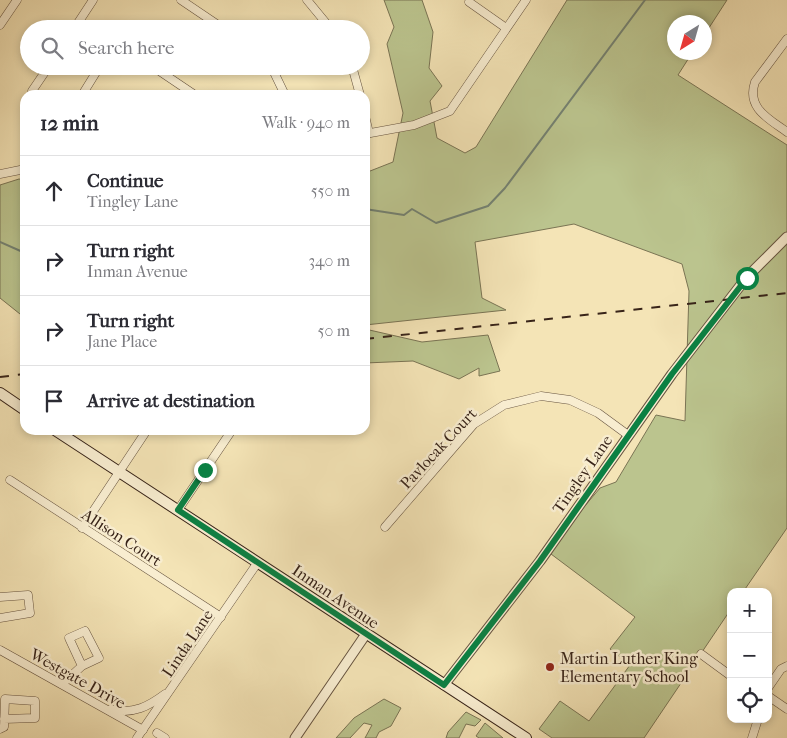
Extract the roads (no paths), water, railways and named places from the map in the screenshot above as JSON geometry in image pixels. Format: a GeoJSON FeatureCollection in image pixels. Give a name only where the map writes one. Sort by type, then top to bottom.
{"type":"FeatureCollection","features":[{"type":"Feature","properties":{"kind":"main road"},"geometry":{"type":"LineString","coordinates":[[0,393],[20,407]]}},
{"type":"Feature","properties":{"kind":"main road"},"geometry":{"type":"LineString","coordinates":[[0,400],[20,411]]}},
{"type":"Feature","properties":{"kind":"main road","name":"Inman Avenue"},"geometry":{"type":"LineString","coordinates":[[63,435],[444,685],[514,735],[526,738]]}},
{"type":"Feature","properties":{"kind":"street"},"geometry":{"type":"LineString","coordinates":[[0,25],[17,0]]}},
{"type":"Feature","properties":{"kind":"street"},"geometry":{"type":"LineString","coordinates":[[80,20],[93,0]]}},
{"type":"Feature","properties":{"kind":"street"},"geometry":{"type":"LineString","coordinates":[[181,0],[211,20]]}},
{"type":"Feature","properties":{"kind":"street"},"geometry":{"type":"LineString","coordinates":[[370,133],[414,125],[450,111],[526,0]]}},
{"type":"Feature","properties":{"kind":"street"},"geometry":{"type":"LineString","coordinates":[[309,1],[324,20]]}},
{"type":"Feature","properties":{"kind":"street"},"geometry":{"type":"LineString","coordinates":[[469,2],[506,28]]}},
{"type":"Feature","properties":{"kind":"street"},"geometry":{"type":"LineString","coordinates":[[787,39],[755,82],[752,90],[756,107],[763,115],[787,132]]}},
{"type":"Feature","properties":{"kind":"street"},"geometry":{"type":"LineString","coordinates":[[33,90],[43,75]]}},
{"type":"Feature","properties":{"kind":"street"},"geometry":{"type":"LineString","coordinates":[[85,90],[95,75]]}},
{"type":"Feature","properties":{"kind":"street"},"geometry":{"type":"LineString","coordinates":[[165,75],[188,90]]}},
{"type":"Feature","properties":{"kind":"street"},"geometry":{"type":"LineString","coordinates":[[275,75],[283,90]]}},
{"type":"Feature","properties":{"kind":"street"},"geometry":{"type":"LineString","coordinates":[[354,75],[359,90]]}},
{"type":"Feature","properties":{"kind":"street"},"geometry":{"type":"LineString","coordinates":[[0,174],[20,170]]}},
{"type":"Feature","properties":{"kind":"street","name":"Tingley Lane"},"geometry":{"type":"LineString","coordinates":[[444,685],[540,561],[672,374],[747,278],[787,237]]}},
{"type":"Feature","properties":{"kind":"street","name":"Pavlocak Court"},"geometry":{"type":"LineString","coordinates":[[385,527],[474,424],[504,405],[541,396],[570,400],[598,413],[628,435]]}},
{"type":"Feature","properties":{"kind":"street"},"geometry":{"type":"LineString","coordinates":[[82,528],[144,435]]}},
{"type":"Feature","properties":{"kind":"street"},"geometry":{"type":"LineString","coordinates":[[178,510],[229,435]]}},
{"type":"Feature","properties":{"kind":"street","name":"Allison Court"},"geometry":{"type":"LineString","coordinates":[[10,480],[221,617]]}},
{"type":"Feature","properties":{"kind":"street","name":"Linda Lane"},"geometry":{"type":"LineString","coordinates":[[137,738],[258,562]]}},
{"type":"Feature","properties":{"kind":"street"},"geometry":{"type":"LineString","coordinates":[[0,598],[28,595],[30,613],[0,618]]}},
{"type":"Feature","properties":{"kind":"street"},"geometry":{"type":"LineString","coordinates":[[62,684],[82,666],[99,658],[85,631],[69,638],[82,666]]}},
{"type":"Feature","properties":{"kind":"street"},"geometry":{"type":"LineString","coordinates":[[295,738],[366,634]]}},
{"type":"Feature","properties":{"kind":"street","name":"Westgate Drive"},"geometry":{"type":"LineString","coordinates":[[0,650],[143,730]]}},
{"type":"Feature","properties":{"kind":"street"},"geometry":{"type":"LineString","coordinates":[[701,654],[727,673]]}},
{"type":"Feature","properties":{"kind":"street"},"geometry":{"type":"LineString","coordinates":[[772,682],[781,669],[787,666]]}},
{"type":"Feature","properties":{"kind":"street"},"geometry":{"type":"LineString","coordinates":[[91,700],[114,710],[132,711],[152,704],[171,690]]}},
{"type":"Feature","properties":{"kind":"street"},"geometry":{"type":"LineString","coordinates":[[0,729],[4,727],[4,719],[5,699],[36,701],[35,718],[4,719]]}},
{"type":"Feature","properties":{"kind":"street"},"geometry":{"type":"LineString","coordinates":[[772,699],[787,709]]}},
{"type":"Feature","properties":{"kind":"street"},"geometry":{"type":"LineString","coordinates":[[752,738],[757,723]]}},
{"type":"Feature","properties":{"kind":"street"},"geometry":{"type":"LineString","coordinates":[[157,733],[165,738]]}},
{"type":"Feature","properties":{"kind":"waterway"},"geometry":{"type":"LineString","coordinates":[[370,210],[404,215],[412,209],[436,223],[488,206],[505,188],[645,0]]}},
{"type":"Feature","properties":{"kind":"waterway"},"geometry":{"type":"LineString","coordinates":[[0,242],[20,251]]}},
{"type":"Feature","properties":{"kind":"railway"},"geometry":{"type":"LineString","coordinates":[[370,338],[787,293]]}},
{"type":"Feature","properties":{"kind":"railway"},"geometry":{"type":"LineString","coordinates":[[0,377],[20,375]]}},
{"type":"Feature","properties":{"kind":"place","name":"Martin Luther King Elementary School"},"geometry":{"type":"Point","coordinates":[550,667]}}]}
